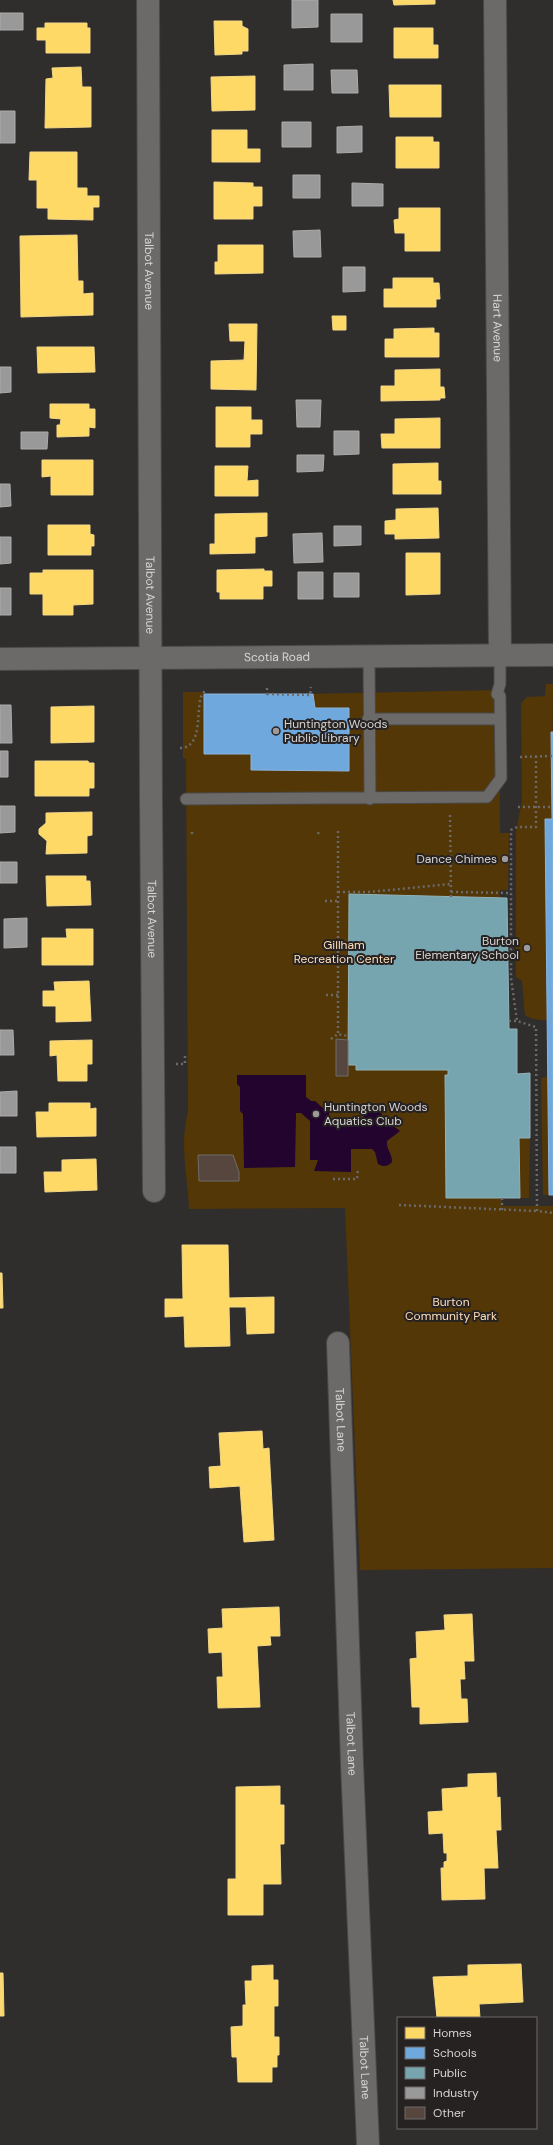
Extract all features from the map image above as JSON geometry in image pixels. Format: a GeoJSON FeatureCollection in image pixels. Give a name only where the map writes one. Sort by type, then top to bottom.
{"type":"FeatureCollection","features":[{"type":"Feature","properties":{"kind":"street","name":"Talbot Avenue"},"geometry":{"type":"LineString","coordinates":[[148,0],[154,1191]]}},
{"type":"Feature","properties":{"kind":"street","name":"Hart Avenue"},"geometry":{"type":"LineString","coordinates":[[495,0],[500,655]]}},
{"type":"Feature","properties":{"kind":"street","name":"Scotia Road"},"geometry":{"type":"LineString","coordinates":[[0,659],[553,655]]}},
{"type":"Feature","properties":{"kind":"street","name":"Talbot Lane"},"geometry":{"type":"LineString","coordinates":[[338,1343],[352,1764],[368,2145]]}},
{"type":"Feature","properties":{"kind":"lane"},"geometry":{"type":"LineString","coordinates":[[186,800],[487,797],[501,778],[499,719],[500,696],[497,694],[500,684],[500,655]]}},
{"type":"Feature","properties":{"kind":"lane"},"geometry":{"type":"LineString","coordinates":[[369,656],[368,719],[370,799]]}},
{"type":"Feature","properties":{"kind":"lane"},"geometry":{"type":"LineString","coordinates":[[368,719],[499,719]]}},
{"type":"Feature","properties":{"kind":"path"},"geometry":{"type":"LineString","coordinates":[[267,688],[267,695],[310,695],[311,687]]}},
{"type":"Feature","properties":{"kind":"path"},"geometry":{"type":"LineString","coordinates":[[180,748],[185,748],[189,745],[196,734],[201,696],[206,689]]}},
{"type":"Feature","properties":{"kind":"path"},"geometry":{"type":"LineString","coordinates":[[517,1021],[511,978],[511,830],[517,827],[536,827],[536,756]]}},
{"type":"Feature","properties":{"kind":"path"},"geometry":{"type":"LineString","coordinates":[[520,757],[552,756]]}},
{"type":"Feature","properties":{"kind":"path"},"geometry":{"type":"LineString","coordinates":[[518,807],[552,807]]}},
{"type":"Feature","properties":{"kind":"path"},"geometry":{"type":"LineString","coordinates":[[450,813],[451,897]]}},
{"type":"Feature","properties":{"kind":"path"},"geometry":{"type":"LineString","coordinates":[[338,831],[338,1034]]}},
{"type":"Feature","properties":{"kind":"path"},"geometry":{"type":"LineString","coordinates":[[192,832],[192,837]]}},
{"type":"Feature","properties":{"kind":"path"},"geometry":{"type":"LineString","coordinates":[[338,892],[369,892],[450,884]]}},
{"type":"Feature","properties":{"kind":"path"},"geometry":{"type":"LineString","coordinates":[[451,892],[510,893]]}},
{"type":"Feature","properties":{"kind":"path"},"geometry":{"type":"LineString","coordinates":[[325,901],[338,902]]}},
{"type":"Feature","properties":{"kind":"path"},"geometry":{"type":"LineString","coordinates":[[326,995],[338,995]]}},
{"type":"Feature","properties":{"kind":"path"},"geometry":{"type":"LineString","coordinates":[[509,1021],[517,1021],[536,1027],[537,1211]]}},
{"type":"Feature","properties":{"kind":"path"},"geometry":{"type":"LineString","coordinates":[[331,1039],[338,1034],[348,1036]]}},
{"type":"Feature","properties":{"kind":"path"},"geometry":{"type":"LineString","coordinates":[[333,1179],[357,1179],[358,1169]]}},
{"type":"Feature","properties":{"kind":"path"},"geometry":{"type":"LineString","coordinates":[[502,1198],[502,1210]]}},
{"type":"Feature","properties":{"kind":"path"},"geometry":{"type":"LineString","coordinates":[[399,1205],[553,1213]]}},
{"type":"Feature","properties":{"kind":"green space"},"geometry":{"type":"Polygon","coordinates":[[[546,684],[553,684],[552,819],[545,820],[547,1020],[538,1020],[525,1015],[522,981],[516,977],[516,831],[522,801],[521,703],[527,697],[545,696],[546,684]]]}},
{"type":"Feature","properties":{"kind":"green space","name":"Gillham Recreation Center"},"geometry":{"type":"Polygon","coordinates":[[[499,690],[500,833],[509,833],[508,890],[500,890],[502,1206],[553,1206],[553,1568],[360,1570],[345,1208],[189,1209],[184,1149],[185,1124],[188,1112],[186,759],[183,758],[183,692],[204,692],[204,696],[499,690]]]}},
{"type":"Feature","properties":{"kind":"green space"},"geometry":{"type":"Polygon","coordinates":[[[548,1077],[549,1195],[543,1195],[541,1078],[548,1077]]]}},
{"type":"Feature","properties":{"kind":"green space"},"geometry":{"type":"Polygon","coordinates":[[[519,1138],[530,1138],[529,1198],[520,1198],[519,1138]]]}},
{"type":"Feature","properties":{"kind":"shaded area"},"geometry":{"type":"Polygon","coordinates":[[[237,1075],[306,1075],[306,1097],[311,1101],[315,1101],[325,1110],[329,1111],[329,1120],[363,1121],[364,1105],[371,1105],[380,1108],[386,1120],[400,1131],[387,1141],[392,1162],[387,1166],[382,1166],[378,1164],[375,1152],[372,1149],[351,1149],[351,1172],[314,1171],[318,1160],[310,1160],[310,1121],[301,1113],[296,1113],[295,1167],[244,1168],[243,1114],[240,1111],[240,1087],[237,1084],[237,1075]]]}},
{"type":"Feature","properties":{"kind":"building: Homes"},"geometry":{"type":"Polygon","coordinates":[[[393,0],[435,0],[435,4],[394,5],[393,0]]]}},
{"type":"Feature","properties":{"kind":"building: Homes"},"geometry":{"type":"Polygon","coordinates":[[[214,21],[242,21],[242,26],[248,29],[248,51],[242,51],[242,54],[215,55],[214,21]]]}},
{"type":"Feature","properties":{"kind":"building: Homes"},"geometry":{"type":"Polygon","coordinates":[[[45,23],[87,23],[87,28],[90,28],[90,53],[46,53],[46,40],[37,40],[37,28],[45,28],[45,23]]]}},
{"type":"Feature","properties":{"kind":"building: Homes"},"geometry":{"type":"Polygon","coordinates":[[[394,28],[433,28],[433,45],[438,45],[438,58],[394,58],[394,28]]]}},
{"type":"Feature","properties":{"kind":"building: Homes"},"geometry":{"type":"Polygon","coordinates":[[[81,67],[82,87],[91,87],[91,127],[45,128],[46,79],[53,78],[52,68],[81,67]]]}},
{"type":"Feature","properties":{"kind":"building: Homes"},"geometry":{"type":"Polygon","coordinates":[[[255,76],[255,110],[212,111],[211,77],[255,76]]]}},
{"type":"Feature","properties":{"kind":"building: Homes"},"geometry":{"type":"Polygon","coordinates":[[[389,85],[441,85],[441,117],[390,117],[389,85]]]}},
{"type":"Feature","properties":{"kind":"building: Homes"},"geometry":{"type":"Polygon","coordinates":[[[212,130],[247,130],[247,149],[260,149],[260,162],[212,162],[212,130]]]}},
{"type":"Feature","properties":{"kind":"building: Homes"},"geometry":{"type":"Polygon","coordinates":[[[396,137],[433,137],[433,142],[439,142],[439,168],[396,168],[396,137]]]}},
{"type":"Feature","properties":{"kind":"building: Homes"},"geometry":{"type":"Polygon","coordinates":[[[30,152],[77,152],[77,188],[87,188],[87,196],[99,196],[99,207],[93,207],[93,220],[48,219],[48,208],[37,208],[37,180],[29,180],[30,152]]]}},
{"type":"Feature","properties":{"kind":"building: Homes"},"geometry":{"type":"Polygon","coordinates":[[[214,182],[253,183],[253,187],[262,187],[262,206],[253,206],[253,219],[214,219],[214,182]]]}},
{"type":"Feature","properties":{"kind":"building: Homes"},"geometry":{"type":"Polygon","coordinates":[[[399,208],[440,208],[440,251],[405,251],[405,233],[395,233],[394,220],[399,219],[399,208]]]}},
{"type":"Feature","properties":{"kind":"building: Homes"},"geometry":{"type":"Polygon","coordinates":[[[77,235],[78,281],[83,281],[83,294],[93,293],[93,315],[21,317],[20,236],[77,235]]]}},
{"type":"Feature","properties":{"kind":"building: Homes"},"geometry":{"type":"Polygon","coordinates":[[[218,245],[263,245],[263,273],[215,274],[215,262],[218,262],[218,245]]]}},
{"type":"Feature","properties":{"kind":"building: Homes"},"geometry":{"type":"Polygon","coordinates":[[[393,278],[433,278],[433,283],[439,283],[440,299],[436,299],[436,307],[384,307],[384,289],[393,289],[393,278]]]}},
{"type":"Feature","properties":{"kind":"building: Homes"},"geometry":{"type":"Polygon","coordinates":[[[332,316],[346,316],[346,330],[333,330],[332,316]]]}},
{"type":"Feature","properties":{"kind":"building: Homes"},"geometry":{"type":"Polygon","coordinates":[[[229,324],[257,324],[256,390],[211,389],[211,361],[244,360],[245,341],[230,341],[229,324]]]}},
{"type":"Feature","properties":{"kind":"building: Homes"},"geometry":{"type":"Polygon","coordinates":[[[434,328],[434,333],[439,333],[439,357],[385,357],[385,339],[394,339],[394,329],[434,328]]]}},
{"type":"Feature","properties":{"kind":"building: Homes"},"geometry":{"type":"Polygon","coordinates":[[[37,347],[94,347],[95,372],[38,373],[37,347]]]}},
{"type":"Feature","properties":{"kind":"building: Homes"},"geometry":{"type":"Polygon","coordinates":[[[440,369],[440,387],[444,387],[445,398],[440,398],[440,400],[381,401],[381,386],[395,386],[395,370],[440,369]]]}},
{"type":"Feature","properties":{"kind":"building: Homes"},"geometry":{"type":"Polygon","coordinates":[[[50,404],[89,404],[89,409],[95,409],[95,428],[89,427],[89,436],[57,437],[57,425],[60,425],[61,419],[50,418],[50,404]]]}},
{"type":"Feature","properties":{"kind":"building: Homes"},"geometry":{"type":"Polygon","coordinates":[[[216,407],[251,407],[251,420],[262,420],[262,434],[250,434],[250,447],[216,447],[216,407]]]}},
{"type":"Feature","properties":{"kind":"building: Homes"},"geometry":{"type":"Polygon","coordinates":[[[440,418],[440,448],[382,448],[381,434],[395,434],[395,419],[440,418]]]}},
{"type":"Feature","properties":{"kind":"building: Homes"},"geometry":{"type":"Polygon","coordinates":[[[42,460],[93,460],[93,495],[51,495],[51,476],[42,477],[42,460]]]}},
{"type":"Feature","properties":{"kind":"building: Homes"},"geometry":{"type":"Polygon","coordinates":[[[438,463],[438,481],[441,481],[441,494],[393,494],[393,464],[438,463]]]}},
{"type":"Feature","properties":{"kind":"building: Homes"},"geometry":{"type":"Polygon","coordinates":[[[215,466],[248,466],[247,481],[258,480],[258,496],[215,496],[215,466]]]}},
{"type":"Feature","properties":{"kind":"building: Homes"},"geometry":{"type":"Polygon","coordinates":[[[438,508],[439,538],[395,539],[395,534],[385,534],[385,521],[396,520],[396,509],[438,508]]]}},
{"type":"Feature","properties":{"kind":"building: Homes"},"geometry":{"type":"Polygon","coordinates":[[[267,513],[267,536],[255,537],[255,553],[210,554],[210,544],[215,544],[215,514],[267,513]]]}},
{"type":"Feature","properties":{"kind":"building: Homes"},"geometry":{"type":"Polygon","coordinates":[[[48,525],[90,525],[90,534],[94,535],[94,546],[91,546],[91,555],[48,555],[48,525]]]}},
{"type":"Feature","properties":{"kind":"building: Homes"},"geometry":{"type":"Polygon","coordinates":[[[406,553],[440,553],[440,594],[406,595],[406,553]]]}},
{"type":"Feature","properties":{"kind":"building: Homes"},"geometry":{"type":"Polygon","coordinates":[[[264,569],[264,571],[272,571],[272,586],[263,586],[263,599],[220,599],[220,592],[217,592],[217,570],[264,569]]]}},
{"type":"Feature","properties":{"kind":"building: Homes"},"geometry":{"type":"Polygon","coordinates":[[[43,570],[93,570],[93,604],[73,605],[73,615],[43,615],[43,594],[30,594],[30,573],[43,573],[43,570]]]}},
{"type":"Feature","properties":{"kind":"building: Homes"},"geometry":{"type":"Polygon","coordinates":[[[94,706],[94,742],[51,743],[51,707],[94,706]]]}},
{"type":"Feature","properties":{"kind":"building: Homes"},"geometry":{"type":"Polygon","coordinates":[[[35,761],[88,761],[89,763],[94,763],[94,788],[89,788],[89,796],[35,796],[35,761]]]}},
{"type":"Feature","properties":{"kind":"building: Homes"},"geometry":{"type":"Polygon","coordinates":[[[92,812],[92,835],[87,836],[87,853],[46,854],[47,841],[39,834],[39,829],[46,823],[46,813],[92,812]]]}},
{"type":"Feature","properties":{"kind":"building: Homes"},"geometry":{"type":"Polygon","coordinates":[[[46,876],[86,876],[86,881],[90,881],[91,905],[47,906],[46,876]]]}},
{"type":"Feature","properties":{"kind":"building: Homes"},"geometry":{"type":"Polygon","coordinates":[[[66,929],[93,929],[93,965],[42,965],[42,938],[67,938],[66,929]]]}},
{"type":"Feature","properties":{"kind":"building: Homes"},"geometry":{"type":"Polygon","coordinates":[[[89,981],[91,1021],[56,1022],[56,1006],[43,1006],[43,991],[55,991],[54,982],[89,981]]]}},
{"type":"Feature","properties":{"kind":"building: Homes"},"geometry":{"type":"Polygon","coordinates":[[[92,1040],[92,1064],[87,1064],[87,1081],[58,1081],[57,1055],[50,1056],[50,1041],[92,1040]]]}},
{"type":"Feature","properties":{"kind":"building: Homes"},"geometry":{"type":"Polygon","coordinates":[[[49,1103],[90,1103],[90,1109],[96,1108],[96,1136],[37,1137],[36,1112],[49,1112],[49,1103]]]}},
{"type":"Feature","properties":{"kind":"building: Homes"},"geometry":{"type":"Polygon","coordinates":[[[96,1159],[97,1190],[45,1192],[44,1172],[62,1172],[62,1160],[96,1159]]]}},
{"type":"Feature","properties":{"kind":"building: Homes"},"geometry":{"type":"Polygon","coordinates":[[[182,1245],[228,1245],[229,1298],[274,1297],[274,1333],[247,1334],[246,1307],[229,1307],[230,1346],[185,1347],[184,1316],[165,1317],[165,1299],[183,1299],[182,1245]]]}},
{"type":"Feature","properties":{"kind":"building: Homes"},"geometry":{"type":"Polygon","coordinates":[[[0,1273],[2,1273],[3,1308],[0,1308],[0,1273]]]}},
{"type":"Feature","properties":{"kind":"building: Homes"},"geometry":{"type":"Polygon","coordinates":[[[262,1431],[263,1449],[269,1448],[274,1540],[244,1542],[240,1486],[210,1488],[209,1467],[221,1466],[219,1433],[262,1431]]]}},
{"type":"Feature","properties":{"kind":"building: Homes"},"geometry":{"type":"Polygon","coordinates":[[[279,1607],[280,1636],[270,1636],[271,1645],[257,1646],[260,1707],[218,1708],[217,1677],[223,1677],[222,1652],[209,1653],[208,1629],[223,1628],[222,1609],[279,1607]]]}},
{"type":"Feature","properties":{"kind":"building: Homes"},"geometry":{"type":"Polygon","coordinates":[[[472,1614],[474,1661],[464,1661],[465,1679],[460,1679],[461,1699],[467,1699],[468,1722],[420,1724],[420,1707],[412,1707],[410,1659],[417,1658],[416,1632],[445,1630],[444,1615],[472,1614]]]}},
{"type":"Feature","properties":{"kind":"building: Homes"},"geometry":{"type":"Polygon","coordinates":[[[496,1773],[497,1798],[500,1797],[501,1830],[496,1830],[498,1868],[484,1868],[485,1899],[442,1900],[441,1868],[444,1868],[444,1862],[447,1861],[447,1853],[444,1853],[443,1833],[429,1834],[428,1812],[443,1811],[442,1789],[468,1787],[468,1774],[496,1773]]]}},
{"type":"Feature","properties":{"kind":"building: Homes"},"geometry":{"type":"Polygon","coordinates":[[[280,1786],[280,1805],[284,1805],[284,1844],[280,1844],[281,1884],[263,1884],[263,1915],[228,1915],[228,1879],[236,1879],[236,1787],[280,1786]]]}},
{"type":"Feature","properties":{"kind":"building: Homes"},"geometry":{"type":"Polygon","coordinates":[[[521,1964],[523,2002],[479,2004],[480,2017],[437,2017],[433,1977],[468,1976],[468,1965],[521,1964]]]}},
{"type":"Feature","properties":{"kind":"building: Homes"},"geometry":{"type":"Polygon","coordinates":[[[273,1965],[273,1980],[278,1980],[278,2006],[274,2006],[274,2037],[279,2037],[277,2067],[272,2067],[272,2082],[238,2082],[237,2057],[232,2057],[231,2027],[243,2026],[243,2005],[246,2005],[245,1981],[252,1981],[252,1966],[273,1965]]]}},
{"type":"Feature","properties":{"kind":"building: Homes"},"geometry":{"type":"Polygon","coordinates":[[[0,1973],[3,1973],[4,2016],[0,2016],[0,1973]]]}},
{"type":"Feature","properties":{"kind":"building: Schools","name":"Huntington Woods Public Library"},"geometry":{"type":"Polygon","coordinates":[[[204,694],[313,694],[315,708],[349,708],[349,771],[251,770],[251,754],[204,754],[204,694]]]}},
{"type":"Feature","properties":{"kind":"building: Schools"},"geometry":{"type":"Polygon","coordinates":[[[551,732],[553,732],[553,1195],[549,1195],[545,819],[552,819],[551,732]]]}},
{"type":"Feature","properties":{"kind":"building: Public","name":"Gillham Recreation Center"},"geometry":{"type":"Polygon","coordinates":[[[349,894],[507,898],[509,1029],[517,1029],[517,1074],[530,1073],[530,1138],[519,1138],[520,1198],[446,1198],[445,1075],[448,1075],[448,1070],[356,1070],[356,1065],[348,1065],[349,894]]]}},
{"type":"Feature","properties":{"kind":"building: Industry"},"geometry":{"type":"Polygon","coordinates":[[[292,0],[318,0],[318,27],[292,28],[292,0]]]}},
{"type":"Feature","properties":{"kind":"building: Industry"},"geometry":{"type":"Polygon","coordinates":[[[0,13],[23,13],[23,30],[0,30],[0,13]]]}},
{"type":"Feature","properties":{"kind":"building: Industry"},"geometry":{"type":"Polygon","coordinates":[[[331,14],[362,14],[362,42],[331,42],[331,14]]]}},
{"type":"Feature","properties":{"kind":"building: Industry"},"geometry":{"type":"Polygon","coordinates":[[[313,64],[313,90],[284,90],[284,65],[313,64]]]}},
{"type":"Feature","properties":{"kind":"building: Industry"},"geometry":{"type":"Polygon","coordinates":[[[331,70],[357,70],[358,93],[332,93],[331,70]]]}},
{"type":"Feature","properties":{"kind":"building: Industry"},"geometry":{"type":"Polygon","coordinates":[[[0,111],[15,111],[15,143],[0,143],[0,111]]]}},
{"type":"Feature","properties":{"kind":"building: Industry"},"geometry":{"type":"Polygon","coordinates":[[[282,122],[311,122],[311,147],[282,147],[282,122]]]}},
{"type":"Feature","properties":{"kind":"building: Industry"},"geometry":{"type":"Polygon","coordinates":[[[362,126],[362,152],[337,153],[337,127],[362,126]]]}},
{"type":"Feature","properties":{"kind":"building: Industry"},"geometry":{"type":"Polygon","coordinates":[[[293,175],[320,175],[320,198],[293,198],[293,175]]]}},
{"type":"Feature","properties":{"kind":"building: Industry"},"geometry":{"type":"Polygon","coordinates":[[[352,183],[383,184],[383,206],[352,206],[352,183]]]}},
{"type":"Feature","properties":{"kind":"building: Industry"},"geometry":{"type":"Polygon","coordinates":[[[320,230],[321,257],[294,257],[293,231],[320,230]]]}},
{"type":"Feature","properties":{"kind":"building: Industry"},"geometry":{"type":"Polygon","coordinates":[[[343,267],[365,267],[365,291],[343,292],[343,267]]]}},
{"type":"Feature","properties":{"kind":"building: Industry"},"geometry":{"type":"Polygon","coordinates":[[[0,367],[11,367],[11,392],[0,393],[0,367]]]}},
{"type":"Feature","properties":{"kind":"building: Industry"},"geometry":{"type":"Polygon","coordinates":[[[296,400],[321,400],[320,427],[297,427],[296,400]]]}},
{"type":"Feature","properties":{"kind":"building: Industry"},"geometry":{"type":"Polygon","coordinates":[[[334,431],[359,431],[359,454],[334,455],[334,431]]]}},
{"type":"Feature","properties":{"kind":"building: Industry"},"geometry":{"type":"Polygon","coordinates":[[[21,432],[48,432],[47,449],[21,449],[21,432]]]}},
{"type":"Feature","properties":{"kind":"building: Industry"},"geometry":{"type":"Polygon","coordinates":[[[297,455],[324,455],[323,471],[297,472],[297,455]]]}},
{"type":"Feature","properties":{"kind":"building: Industry"},"geometry":{"type":"Polygon","coordinates":[[[0,484],[10,484],[11,506],[0,507],[0,484]]]}},
{"type":"Feature","properties":{"kind":"building: Industry"},"geometry":{"type":"Polygon","coordinates":[[[334,526],[361,526],[361,545],[334,546],[334,526]]]}},
{"type":"Feature","properties":{"kind":"building: Industry"},"geometry":{"type":"Polygon","coordinates":[[[322,533],[323,562],[294,563],[293,534],[322,533]]]}},
{"type":"Feature","properties":{"kind":"building: Industry"},"geometry":{"type":"Polygon","coordinates":[[[0,537],[11,537],[11,563],[0,564],[0,537]]]}},
{"type":"Feature","properties":{"kind":"building: Industry"},"geometry":{"type":"Polygon","coordinates":[[[298,572],[323,572],[323,599],[298,599],[298,572]]]}},
{"type":"Feature","properties":{"kind":"building: Industry"},"geometry":{"type":"Polygon","coordinates":[[[334,573],[359,573],[359,597],[334,597],[334,573]]]}},
{"type":"Feature","properties":{"kind":"building: Industry"},"geometry":{"type":"Polygon","coordinates":[[[0,588],[11,588],[11,615],[0,615],[0,588]]]}},
{"type":"Feature","properties":{"kind":"building: Industry"},"geometry":{"type":"Polygon","coordinates":[[[0,705],[11,705],[12,743],[0,743],[0,705]]]}},
{"type":"Feature","properties":{"kind":"building: Industry"},"geometry":{"type":"Polygon","coordinates":[[[0,751],[8,751],[8,777],[0,777],[0,751]]]}},
{"type":"Feature","properties":{"kind":"building: Industry"},"geometry":{"type":"Polygon","coordinates":[[[0,806],[15,806],[15,832],[0,833],[0,806]]]}},
{"type":"Feature","properties":{"kind":"building: Industry"},"geometry":{"type":"Polygon","coordinates":[[[0,862],[17,862],[17,883],[0,883],[0,862]]]}},
{"type":"Feature","properties":{"kind":"building: Industry"},"geometry":{"type":"Polygon","coordinates":[[[27,918],[27,947],[4,948],[4,919],[27,918]]]}},
{"type":"Feature","properties":{"kind":"building: Industry"},"geometry":{"type":"Polygon","coordinates":[[[0,1030],[13,1030],[14,1055],[0,1055],[0,1030]]]}},
{"type":"Feature","properties":{"kind":"building: Industry"},"geometry":{"type":"Polygon","coordinates":[[[17,1091],[17,1116],[0,1116],[0,1092],[17,1091]]]}},
{"type":"Feature","properties":{"kind":"building: Industry"},"geometry":{"type":"Polygon","coordinates":[[[0,1147],[16,1147],[16,1173],[0,1173],[0,1147]]]}},
{"type":"Feature","properties":{"kind":"building: Other"},"geometry":{"type":"Polygon","coordinates":[[[336,1039],[348,1040],[348,1076],[336,1076],[336,1039]]]}},
{"type":"Feature","properties":{"kind":"building: Other"},"geometry":{"type":"Polygon","coordinates":[[[198,1155],[233,1155],[239,1172],[239,1181],[199,1181],[198,1155]]]}},
{"type":"Feature","properties":{"kind":"place","name":"Huntington Woods Public Library"},"geometry":{"type":"Point","coordinates":[276,731]}},
{"type":"Feature","properties":{"kind":"place","name":"Dance Chimes"},"geometry":{"type":"Point","coordinates":[505,859]}},
{"type":"Feature","properties":{"kind":"place","name":"Burton Elementary School"},"geometry":{"type":"Point","coordinates":[527,948]}},
{"type":"Feature","properties":{"kind":"place","name":"Huntington Woods Aquatics Club"},"geometry":{"type":"Point","coordinates":[316,1114]}},
{"type":"Feature","properties":{"kind":"park label","name":"Burton Community Park"},"geometry":{"type":"Point","coordinates":[451,1309]}}]}
